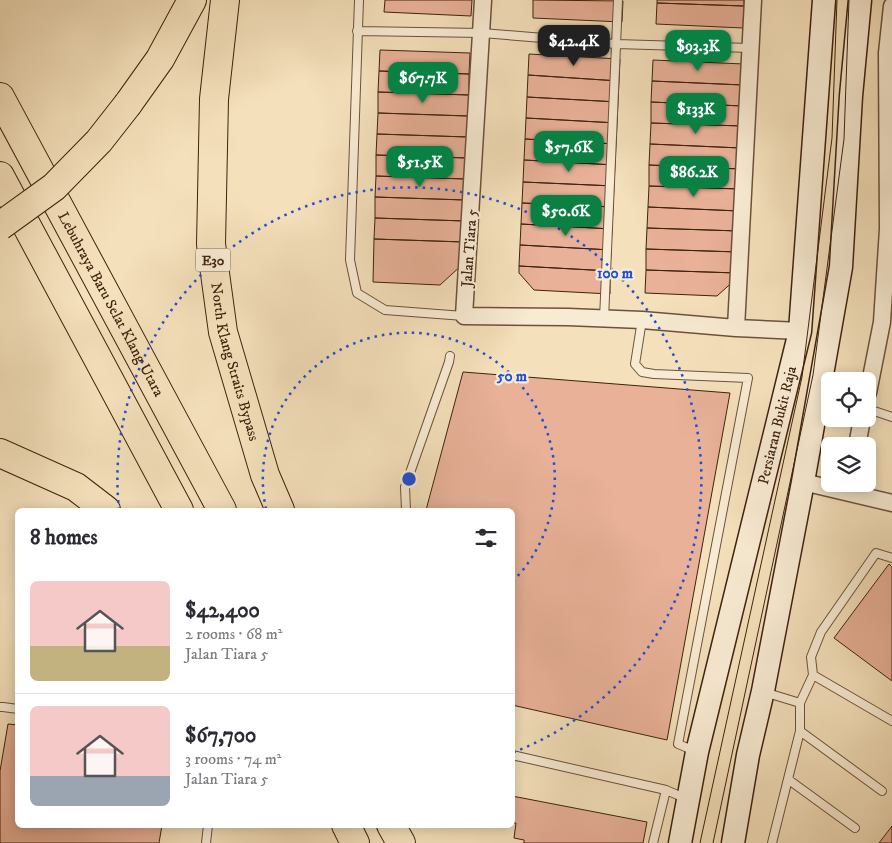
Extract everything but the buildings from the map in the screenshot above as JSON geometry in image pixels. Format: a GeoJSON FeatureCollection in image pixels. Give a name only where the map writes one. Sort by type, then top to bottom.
{"type":"FeatureCollection","features":[{"type":"Feature","properties":{"kind":"highway"},"geometry":{"type":"LineString","coordinates":[[0,226],[54,187],[98,141],[128,104],[160,59],[192,0]]}},
{"type":"Feature","properties":{"kind":"highway","name":"North Klang Straits Bypass"},"geometry":{"type":"LineString","coordinates":[[225,0],[214,99],[211,244],[223,332],[265,476],[279,508]]}},
{"type":"Feature","properties":{"kind":"highway","name":"Lebuhraya Baru Selat Klang Utara"},"geometry":{"type":"LineString","coordinates":[[0,97],[221,508]]}},
{"type":"Feature","properties":{"kind":"highway"},"geometry":{"type":"LineString","coordinates":[[0,176],[178,508]]}},
{"type":"Feature","properties":{"kind":"highway"},"geometry":{"type":"LineString","coordinates":[[0,453],[76,487],[103,508]]}},
{"type":"Feature","properties":{"kind":"highway"},"geometry":{"type":"LineString","coordinates":[[348,828],[355,843]]}},
{"type":"Feature","properties":{"kind":"highway"},"geometry":{"type":"LineString","coordinates":[[393,828],[401,843]]}},
{"type":"Feature","properties":{"kind":"highway"},"geometry":{"type":"LineString","coordinates":[[403,828],[408,843]]}},
{"type":"Feature","properties":{"kind":"main road","name":"Persiaran Bukit Raja"},"geometry":{"type":"LineString","coordinates":[[680,843],[697,752],[800,331],[824,0]]}},
{"type":"Feature","properties":{"kind":"main road","name":"Persiaran Bukit Raja"},"geometry":{"type":"LineString","coordinates":[[733,843],[748,755],[763,691],[803,482],[841,266],[851,96],[860,0]]}},
{"type":"Feature","properties":{"kind":"street","name":"Jalan Tiara 5"},"geometry":{"type":"LineString","coordinates":[[464,316],[483,0]]}},
{"type":"Feature","properties":{"kind":"street"},"geometry":{"type":"LineString","coordinates":[[736,328],[752,0]]}},
{"type":"Feature","properties":{"kind":"street"},"geometry":{"type":"LineString","coordinates":[[874,372],[887,324],[890,230],[889,54],[892,6]]}},
{"type":"Feature","properties":{"kind":"street"},"geometry":{"type":"LineString","coordinates":[[464,316],[642,320],[800,331]]}},
{"type":"Feature","properties":{"kind":"street"},"geometry":{"type":"LineString","coordinates":[[803,482],[821,484]]}},
{"type":"Feature","properties":{"kind":"street"},"geometry":{"type":"LineString","coordinates":[[861,492],[892,503]]}},
{"type":"Feature","properties":{"kind":"lane"},"geometry":{"type":"LineString","coordinates":[[359,0],[350,260],[357,293],[385,310],[464,316]]}},
{"type":"Feature","properties":{"kind":"lane"},"geometry":{"type":"LineString","coordinates":[[604,319],[618,0]]}},
{"type":"Feature","properties":{"kind":"lane"},"geometry":{"type":"LineString","coordinates":[[357,31],[482,33],[616,44],[750,48]]}},
{"type":"Feature","properties":{"kind":"lane"},"geometry":{"type":"LineString","coordinates":[[642,320],[635,364],[642,372],[748,378],[678,744],[697,752]]}},
{"type":"Feature","properties":{"kind":"lane"},"geometry":{"type":"LineString","coordinates":[[406,508],[405,487],[450,356]]}},
{"type":"Feature","properties":{"kind":"lane"},"geometry":{"type":"LineString","coordinates":[[876,412],[892,417]]}},
{"type":"Feature","properties":{"kind":"lane"},"geometry":{"type":"LineString","coordinates":[[772,843],[800,731],[800,703],[813,675],[812,657],[821,632],[876,554],[892,558]]}},
{"type":"Feature","properties":{"kind":"lane"},"geometry":{"type":"LineString","coordinates":[[813,675],[892,720]]}},
{"type":"Feature","properties":{"kind":"lane"},"geometry":{"type":"LineString","coordinates":[[763,691],[800,703]]}},
{"type":"Feature","properties":{"kind":"lane"},"geometry":{"type":"LineString","coordinates":[[0,707],[15,709]]}},
{"type":"Feature","properties":{"kind":"lane"},"geometry":{"type":"LineString","coordinates":[[800,731],[882,791]]}},
{"type":"Feature","properties":{"kind":"lane"},"geometry":{"type":"LineString","coordinates":[[515,756],[666,790],[688,799]]}},
{"type":"Feature","properties":{"kind":"lane"},"geometry":{"type":"LineString","coordinates":[[789,780],[855,828]]}},
{"type":"Feature","properties":{"kind":"lane"},"geometry":{"type":"LineString","coordinates":[[653,843],[666,790]]}},
{"type":"Feature","properties":{"kind":"lane"},"geometry":{"type":"LineString","coordinates":[[206,843],[208,828]]}},
{"type":"Feature","properties":{"kind":"tram line"},"geometry":{"type":"LineString","coordinates":[[700,843],[802,377],[832,138],[837,0]]}},
{"type":"Feature","properties":{"kind":"tram line"},"geometry":{"type":"LineString","coordinates":[[713,843],[813,375],[844,139],[849,0]]}}]}
